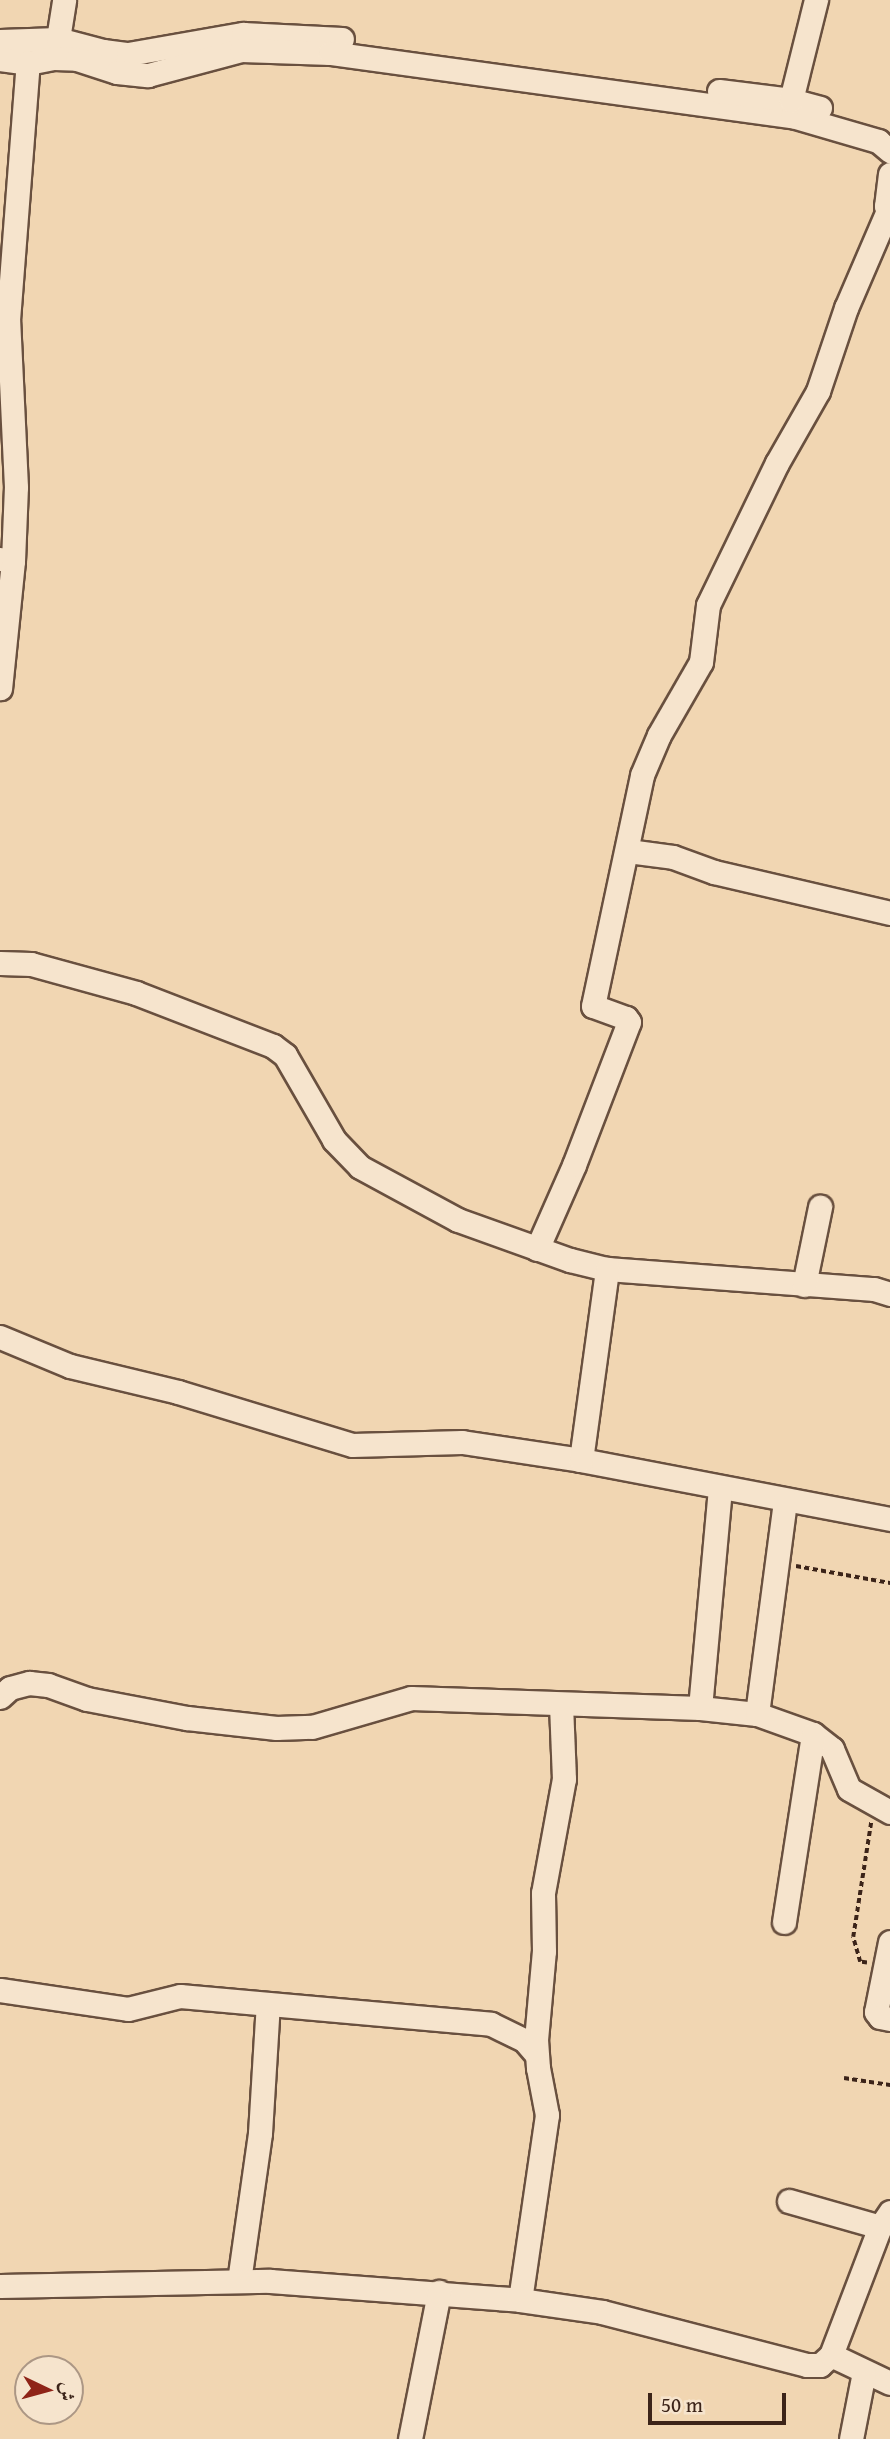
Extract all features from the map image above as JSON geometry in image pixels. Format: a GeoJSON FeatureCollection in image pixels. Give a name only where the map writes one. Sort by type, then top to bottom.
{"type":"FeatureCollection","features":[{"type":"Feature","properties":{"kind":"street"},"geometry":{"type":"LineString","coordinates":[[58,38],[64,0]]}},
{"type":"Feature","properties":{"kind":"street"},"geometry":{"type":"LineString","coordinates":[[791,100],[816,0]]}},
{"type":"Feature","properties":{"kind":"street"},"geometry":{"type":"LineString","coordinates":[[0,41],[58,38],[103,51],[128,54],[243,34],[334,38],[792,116],[878,141],[890,151]]}},
{"type":"Feature","properties":{"kind":"street"},"geometry":{"type":"LineString","coordinates":[[0,59],[28,63],[54,58],[77,59],[117,72],[148,75],[241,50],[330,53],[614,86],[791,100],[890,129]]}},
{"type":"Feature","properties":{"kind":"street"},"geometry":{"type":"LineString","coordinates":[[0,688],[6,560],[16,487],[8,320],[28,63]]}},
{"type":"Feature","properties":{"kind":"street"},"geometry":{"type":"LineString","coordinates":[[537,1249],[574,1165],[629,1022],[626,1017],[593,1006],[628,851],[638,792],[652,750],[701,662],[708,605],[777,463],[813,402],[846,308],[888,218],[890,174]]}},
{"type":"Feature","properties":{"kind":"street"},"geometry":{"type":"LineString","coordinates":[[628,851],[673,857],[714,872],[890,914]]}},
{"type":"Feature","properties":{"kind":"street"},"geometry":{"type":"LineString","coordinates":[[0,963],[31,964],[136,993],[273,1046],[292,1066],[334,1140],[360,1167],[458,1220],[537,1249],[607,1269],[874,1289],[890,1294]]}},
{"type":"Feature","properties":{"kind":"street"},"geometry":{"type":"LineString","coordinates":[[804,1284],[820,1207]]}},
{"type":"Feature","properties":{"kind":"street"},"geometry":{"type":"LineString","coordinates":[[581,1460],[607,1269]]}},
{"type":"Feature","properties":{"kind":"street"},"geometry":{"type":"LineString","coordinates":[[0,1337],[70,1366],[178,1392],[330,1441],[352,1445],[462,1442],[581,1460],[890,1519]]}},
{"type":"Feature","properties":{"kind":"street"},"geometry":{"type":"LineString","coordinates":[[700,1708],[720,1487]]}},
{"type":"Feature","properties":{"kind":"street"},"geometry":{"type":"LineString","coordinates":[[757,1714],[785,1500]]}},
{"type":"Feature","properties":{"kind":"street"},"geometry":{"type":"LineString","coordinates":[[0,1697],[10,1688],[29,1682],[48,1685],[87,1699],[187,1718],[276,1728],[312,1727],[411,1698],[700,1708],[757,1714],[813,1734],[832,1749],[849,1789],[882,1808]]}},
{"type":"Feature","properties":{"kind":"street"},"geometry":{"type":"LineString","coordinates":[[520,2300],[547,2115],[536,2053],[544,1951],[542,1893],[564,1779],[561,1704]]}},
{"type":"Feature","properties":{"kind":"street"},"geometry":{"type":"LineString","coordinates":[[784,1922],[813,1734]]}},
{"type":"Feature","properties":{"kind":"street"},"geometry":{"type":"LineString","coordinates":[[890,1942],[876,2012],[880,2017],[890,2019]]}},
{"type":"Feature","properties":{"kind":"street"},"geometry":{"type":"LineString","coordinates":[[0,1990],[128,2009],[180,1996],[491,2024],[524,2040],[536,2053]]}},
{"type":"Feature","properties":{"kind":"street"},"geometry":{"type":"LineString","coordinates":[[239,2281],[260,2133],[268,2004]]}},
{"type":"Feature","properties":{"kind":"street"},"geometry":{"type":"LineString","coordinates":[[0,2286],[239,2281],[439,2292],[602,2312],[807,2365],[820,2365],[831,2355],[885,2219],[789,2201]]}},
{"type":"Feature","properties":{"kind":"street"},"geometry":{"type":"LineString","coordinates":[[410,2439],[439,2292]]}},
{"type":"Feature","properties":{"kind":"street"},"geometry":{"type":"LineString","coordinates":[[831,2355],[890,2383]]}},
{"type":"Feature","properties":{"kind":"street"},"geometry":{"type":"LineString","coordinates":[[851,2439],[864,2372]]}},
{"type":"Feature","properties":{"kind":"path"},"geometry":{"type":"LineString","coordinates":[[777,1563],[890,1583]]}},
{"type":"Feature","properties":{"kind":"path"},"geometry":{"type":"LineString","coordinates":[[882,1808],[853,1937],[860,1962],[885,1966]]}},
{"type":"Feature","properties":{"kind":"path"},"geometry":{"type":"LineString","coordinates":[[844,2078],[890,2085]]}}]}
